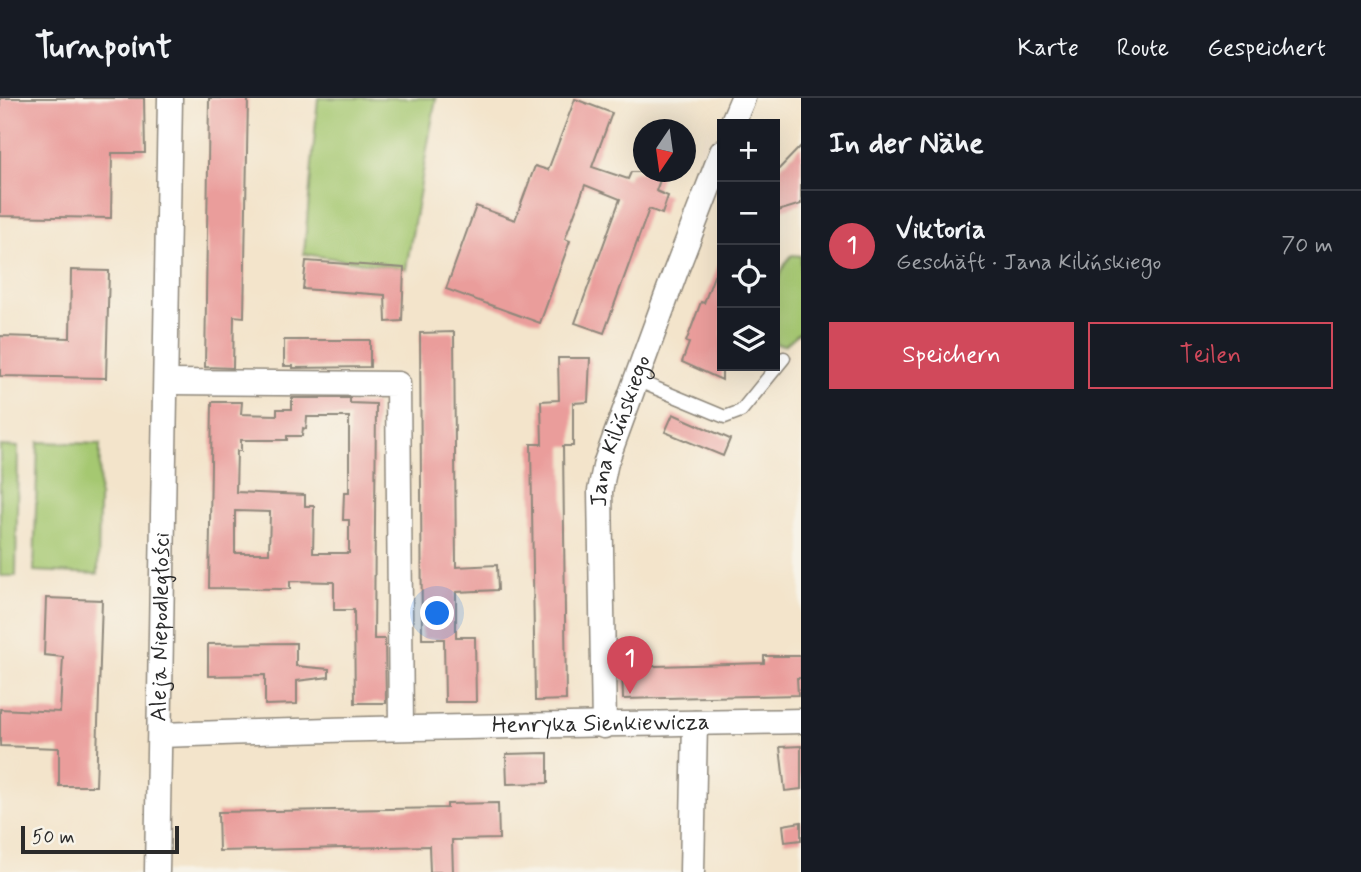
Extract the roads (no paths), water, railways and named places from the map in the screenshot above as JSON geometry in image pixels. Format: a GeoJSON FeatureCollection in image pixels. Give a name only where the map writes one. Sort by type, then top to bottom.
{"type":"FeatureCollection","features":[{"type":"Feature","properties":{"kind":"street","name":"Aleja Niepodległości"},"geometry":{"type":"LineString","coordinates":[[157,872],[170,98]]}},
{"type":"Feature","properties":{"kind":"street"},"geometry":{"type":"LineString","coordinates":[[734,119],[743,98]]}},
{"type":"Feature","properties":{"kind":"street","name":"Jana Kilińskiego"},"geometry":{"type":"LineString","coordinates":[[604,726],[600,491],[606,462],[717,165]]}},
{"type":"Feature","properties":{"kind":"street"},"geometry":{"type":"LineString","coordinates":[[166,382],[398,384],[401,727]]}},
{"type":"Feature","properties":{"kind":"street","name":"Henryka Sienkiewicza"},"geometry":{"type":"LineString","coordinates":[[160,735],[401,727],[801,721]]}},
{"type":"Feature","properties":{"kind":"street"},"geometry":{"type":"LineString","coordinates":[[692,872],[695,723]]}},
{"type":"Feature","properties":{"kind":"lane"},"geometry":{"type":"LineString","coordinates":[[636,380],[725,417],[741,411],[784,358]]}},
{"type":"Feature","properties":{"kind":"place","name":"Viktoria"},"geometry":{"type":"Point","coordinates":[630,694]}}]}
